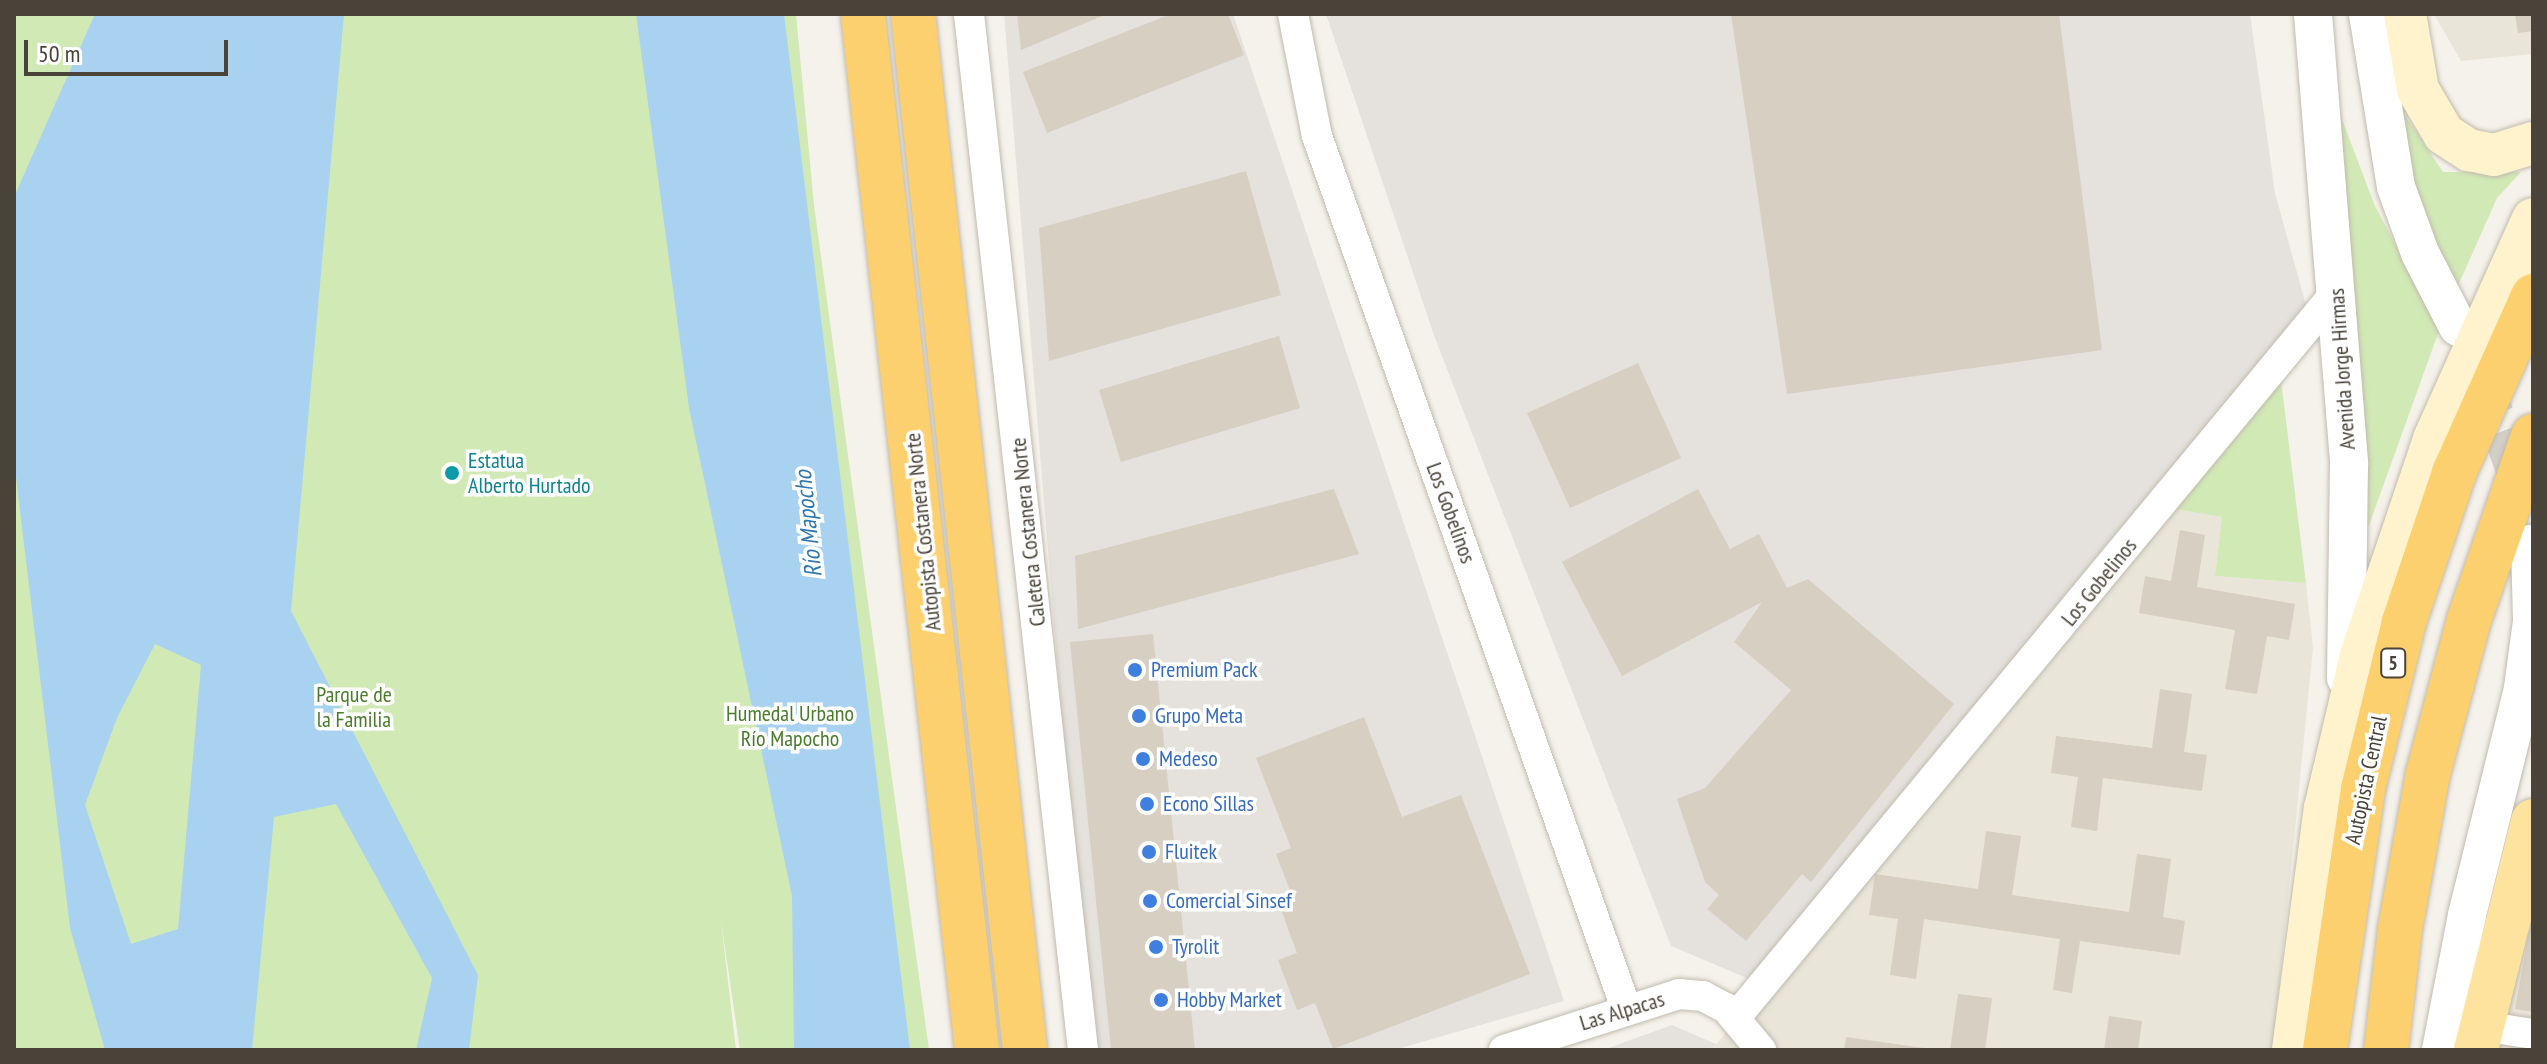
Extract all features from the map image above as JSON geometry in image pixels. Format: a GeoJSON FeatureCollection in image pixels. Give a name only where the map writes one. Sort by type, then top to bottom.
{"type":"FeatureCollection","features":[{"type":"Feature","properties":{"kind":"highway","name":"Autopista Costanera Norte"},"geometry":{"type":"LineString","coordinates":[[863,14],[977,1050]]}},
{"type":"Feature","properties":{"kind":"highway"},"geometry":{"type":"LineString","coordinates":[[913,14],[1025,1050]]}},
{"type":"Feature","properties":{"kind":"highway","name":"Autopista Central"},"geometry":{"type":"LineString","coordinates":[[2325,1050],[2363,789],[2404,622],[2454,473],[2533,296]]}},
{"type":"Feature","properties":{"kind":"highway"},"geometry":{"type":"LineString","coordinates":[[2386,1050],[2400,929],[2436,743],[2469,620],[2533,436]]}},
{"type":"Feature","properties":{"kind":"main road"},"geometry":{"type":"LineString","coordinates":[[2405,14],[2418,90],[2444,134],[2469,150],[2494,155],[2533,143]]}},
{"type":"Feature","properties":{"kind":"main road"},"geometry":{"type":"LineString","coordinates":[[2293,1050],[2315,872],[2342,725],[2413,496],[2471,351],[2533,219]]}},
{"type":"Feature","properties":{"kind":"main road"},"geometry":{"type":"LineString","coordinates":[[2478,1038],[2532,829]]}},
{"type":"Feature","properties":{"kind":"street","name":"Caletera Costanera Norte"},"geometry":{"type":"LineString","coordinates":[[969,14],[1083,1050]]}},
{"type":"Feature","properties":{"kind":"street","name":"Los Gobelinos"},"geometry":{"type":"LineString","coordinates":[[1293,14],[1317,136],[1626,1008]]}},
{"type":"Feature","properties":{"kind":"street","name":"Avenida Jorge Hirmas"},"geometry":{"type":"LineString","coordinates":[[2313,14],[2337,291],[2349,489],[2342,725]]}},
{"type":"Feature","properties":{"kind":"street"},"geometry":{"type":"LineString","coordinates":[[2368,14],[2396,187],[2420,253],[2458,327]]}},
{"type":"Feature","properties":{"kind":"street","name":"Los Gobelinos"},"geometry":{"type":"LineString","coordinates":[[1736,1017],[2337,291]]}},
{"type":"Feature","properties":{"kind":"street"},"geometry":{"type":"LineString","coordinates":[[2441,1050],[2467,915],[2523,688],[2532,621],[2530,544]]}},
{"type":"Feature","properties":{"kind":"street","name":"Las Alpacas"},"geometry":{"type":"LineString","coordinates":[[1504,1050],[1626,1008],[1691,994],[1715,1001],[1736,1017]]}},
{"type":"Feature","properties":{"kind":"street"},"geometry":{"type":"LineString","coordinates":[[1736,1017],[1761,1050]]}},
{"type":"Feature","properties":{"kind":"street"},"geometry":{"type":"LineString","coordinates":[[2478,1038],[2533,1034]]}},
{"type":"Feature","properties":{"kind":"shaded area"},"geometry":{"type":"Polygon","coordinates":[[[1004,14],[1233,14],[1564,1001],[1394,1050],[1089,1050],[1004,14]]]}},
{"type":"Feature","properties":{"kind":"shaded area"},"geometry":{"type":"Polygon","coordinates":[[[1326,14],[2250,14],[2275,193],[2309,316],[1754,981],[1671,946],[1435,338],[1326,14]]]}},
{"type":"Feature","properties":{"kind":"shaded area"},"geometry":{"type":"Polygon","coordinates":[[[2434,14],[2533,14],[2533,54],[2461,61],[2434,14]]]}},
{"type":"Feature","properties":{"kind":"shaded area"},"geometry":{"type":"Polygon","coordinates":[[[2175,509],[2222,517],[2215,576],[2306,583],[2313,648],[2273,1050],[1711,1050],[2175,509]]]}},
{"type":"Feature","properties":{"kind":"shaded area"},"geometry":{"type":"Polygon","coordinates":[[[2533,874],[2533,1050],[2492,1050],[2533,874]]]}},
{"type":"Feature","properties":{"kind":"shaded area"},"geometry":{"type":"Polygon","coordinates":[[[1672,1025],[1716,1044],[1711,1050],[1603,1050],[1672,1025]]]}},
{"type":"Feature","properties":{"kind":"green space","name":"Parque de la Familia"},"geometry":{"type":"Polygon","coordinates":[[[14,14],[796,14],[814,205],[929,1050],[740,1050],[721,921],[736,1050],[14,1050],[14,14]]]}},
{"type":"Feature","properties":{"kind":"green space"},"geometry":{"type":"Polygon","coordinates":[[[2330,88],[2375,206],[2440,328],[2368,528],[2330,88]]]}},
{"type":"Feature","properties":{"kind":"green space"},"geometry":{"type":"Polygon","coordinates":[[[2394,99],[2443,172],[2521,172],[2497,198],[2457,288],[2412,195],[2394,99]]]}},
{"type":"Feature","properties":{"kind":"green space"},"geometry":{"type":"Polygon","coordinates":[[[2281,380],[2306,583],[2215,576],[2222,517],[2175,509],[2281,380]]]}},
{"type":"Feature","properties":{"kind":"water"},"geometry":{"type":"Polygon","coordinates":[[[95,14],[344,14],[291,611],[478,975],[469,1050],[416,1050],[432,978],[336,804],[274,817],[252,1050],[105,1050],[70,928],[14,460],[14,197],[95,14]],[[155,644],[117,718],[85,805],[131,944],[178,929],[201,665],[155,644]]]}},
{"type":"Feature","properties":{"kind":"water","name":"Humedal Urbano Río Mapocho"},"geometry":{"type":"Polygon","coordinates":[[[636,14],[784,14],[910,1050],[794,1050],[792,896],[689,408],[636,14]]]}},
{"type":"Feature","properties":{"kind":"building"},"geometry":{"type":"Polygon","coordinates":[[[1017,14],[1107,14],[1021,50],[1017,14]]]}},
{"type":"Feature","properties":{"kind":"building"},"geometry":{"type":"Polygon","coordinates":[[[1171,14],[1228,14],[1244,55],[1047,133],[1023,72],[1171,14]]]}},
{"type":"Feature","properties":{"kind":"building"},"geometry":{"type":"Polygon","coordinates":[[[1731,14],[2059,14],[2102,350],[1787,394],[1731,14]]]}},
{"type":"Feature","properties":{"kind":"building"},"geometry":{"type":"Polygon","coordinates":[[[2515,14],[2533,14],[2533,31],[2518,33],[2515,14]]]}},
{"type":"Feature","properties":{"kind":"building"},"geometry":{"type":"Polygon","coordinates":[[[1246,171],[1281,295],[1049,361],[1039,228],[1246,171]]]}},
{"type":"Feature","properties":{"kind":"building"},"geometry":{"type":"Polygon","coordinates":[[[1279,336],[1300,408],[1121,462],[1099,390],[1279,336]]]}},
{"type":"Feature","properties":{"kind":"building"},"geometry":{"type":"Polygon","coordinates":[[[1638,363],[1681,458],[1570,508],[1527,413],[1638,363]]]}},
{"type":"Feature","properties":{"kind":"building"},"geometry":{"type":"Polygon","coordinates":[[[1334,489],[1359,554],[1078,629],[1075,556],[1334,489]]]}},
{"type":"Feature","properties":{"kind":"building"},"geometry":{"type":"Polygon","coordinates":[[[1698,489],[1730,549],[1759,534],[1787,588],[1808,579],[1954,704],[1811,882],[1802,874],[1746,941],[1707,909],[1719,895],[1705,882],[1677,799],[1705,788],[1791,690],[1734,642],[1762,602],[1622,676],[1562,562],[1698,489]]]}},
{"type":"Feature","properties":{"kind":"building"},"geometry":{"type":"Polygon","coordinates":[[[2180,530],[2205,535],[2197,587],[2295,604],[2289,640],[2267,636],[2257,694],[2225,689],[2235,630],[2139,613],[2145,576],[2171,581],[2180,530]]]}},
{"type":"Feature","properties":{"kind":"building"},"geometry":{"type":"Polygon","coordinates":[[[1153,634],[1195,1050],[1111,1050],[1070,642],[1153,634]]]}},
{"type":"Feature","properties":{"kind":"building"},"geometry":{"type":"Polygon","coordinates":[[[2160,689],[2192,694],[2184,752],[2207,755],[2202,791],[2103,778],[2097,831],[2071,827],[2078,777],[2051,773],[2056,736],[2152,748],[2160,689]]]}},
{"type":"Feature","properties":{"kind":"building"},"geometry":{"type":"Polygon","coordinates":[[[1364,717],[1402,817],[1461,795],[1530,974],[1333,1049],[1315,1003],[1297,1010],[1278,960],[1297,953],[1280,907],[1294,901],[1276,854],[1291,848],[1256,758],[1364,717]]]}},
{"type":"Feature","properties":{"kind":"building"},"geometry":{"type":"Polygon","coordinates":[[[1986,831],[2021,836],[2012,895],[2129,912],[2137,854],[2171,859],[2163,917],[2185,921],[2180,955],[2080,941],[2072,993],[2053,990],[2060,939],[1924,919],[1916,979],[1890,975],[1898,919],[1869,915],[1875,874],[1978,889],[1986,831]]]}},
{"type":"Feature","properties":{"kind":"building"},"geometry":{"type":"Polygon","coordinates":[[[2533,921],[2533,1012],[2515,1009],[2533,921]]]}},
{"type":"Feature","properties":{"kind":"building"},"geometry":{"type":"Polygon","coordinates":[[[1958,994],[1992,998],[1985,1050],[1950,1050],[1958,994]]]}},
{"type":"Feature","properties":{"kind":"building"},"geometry":{"type":"Polygon","coordinates":[[[2109,1016],[2142,1021],[2138,1050],[2104,1050],[2109,1016]]]}},
{"type":"Feature","properties":{"kind":"building"},"geometry":{"type":"Polygon","coordinates":[[[1846,1037],[1924,1048],[1924,1050],[1844,1050],[1846,1037]]]}},
{"type":"Feature","properties":{"kind":"tunnel"},"geometry":{"type":"LineString","coordinates":[[2482,378],[2515,470],[2530,544]]}},
{"type":"Feature","properties":{"kind":"place","name":"Estatua Alberto Hurtado"},"geometry":{"type":"Point","coordinates":[452,473]}},
{"type":"Feature","properties":{"kind":"place","name":"Premium Pack"},"geometry":{"type":"Point","coordinates":[1135,670]}},
{"type":"Feature","properties":{"kind":"place","name":"Grupo Meta"},"geometry":{"type":"Point","coordinates":[1139,716]}},
{"type":"Feature","properties":{"kind":"place","name":"Medeso"},"geometry":{"type":"Point","coordinates":[1143,759]}},
{"type":"Feature","properties":{"kind":"place","name":"Econo Sillas"},"geometry":{"type":"Point","coordinates":[1147,804]}},
{"type":"Feature","properties":{"kind":"place","name":"Fluitek"},"geometry":{"type":"Point","coordinates":[1149,852]}},
{"type":"Feature","properties":{"kind":"place","name":"Comercial Sinsef"},"geometry":{"type":"Point","coordinates":[1150,901]}},
{"type":"Feature","properties":{"kind":"place","name":"Tyrolit"},"geometry":{"type":"Point","coordinates":[1156,947]}},
{"type":"Feature","properties":{"kind":"place","name":"Hobby Market"},"geometry":{"type":"Point","coordinates":[1161,1000]}},
{"type":"Feature","properties":{"kind":"water label","name":"Río Mapocho"},"geometry":{"type":"Point","coordinates":[808,524]}}]}
